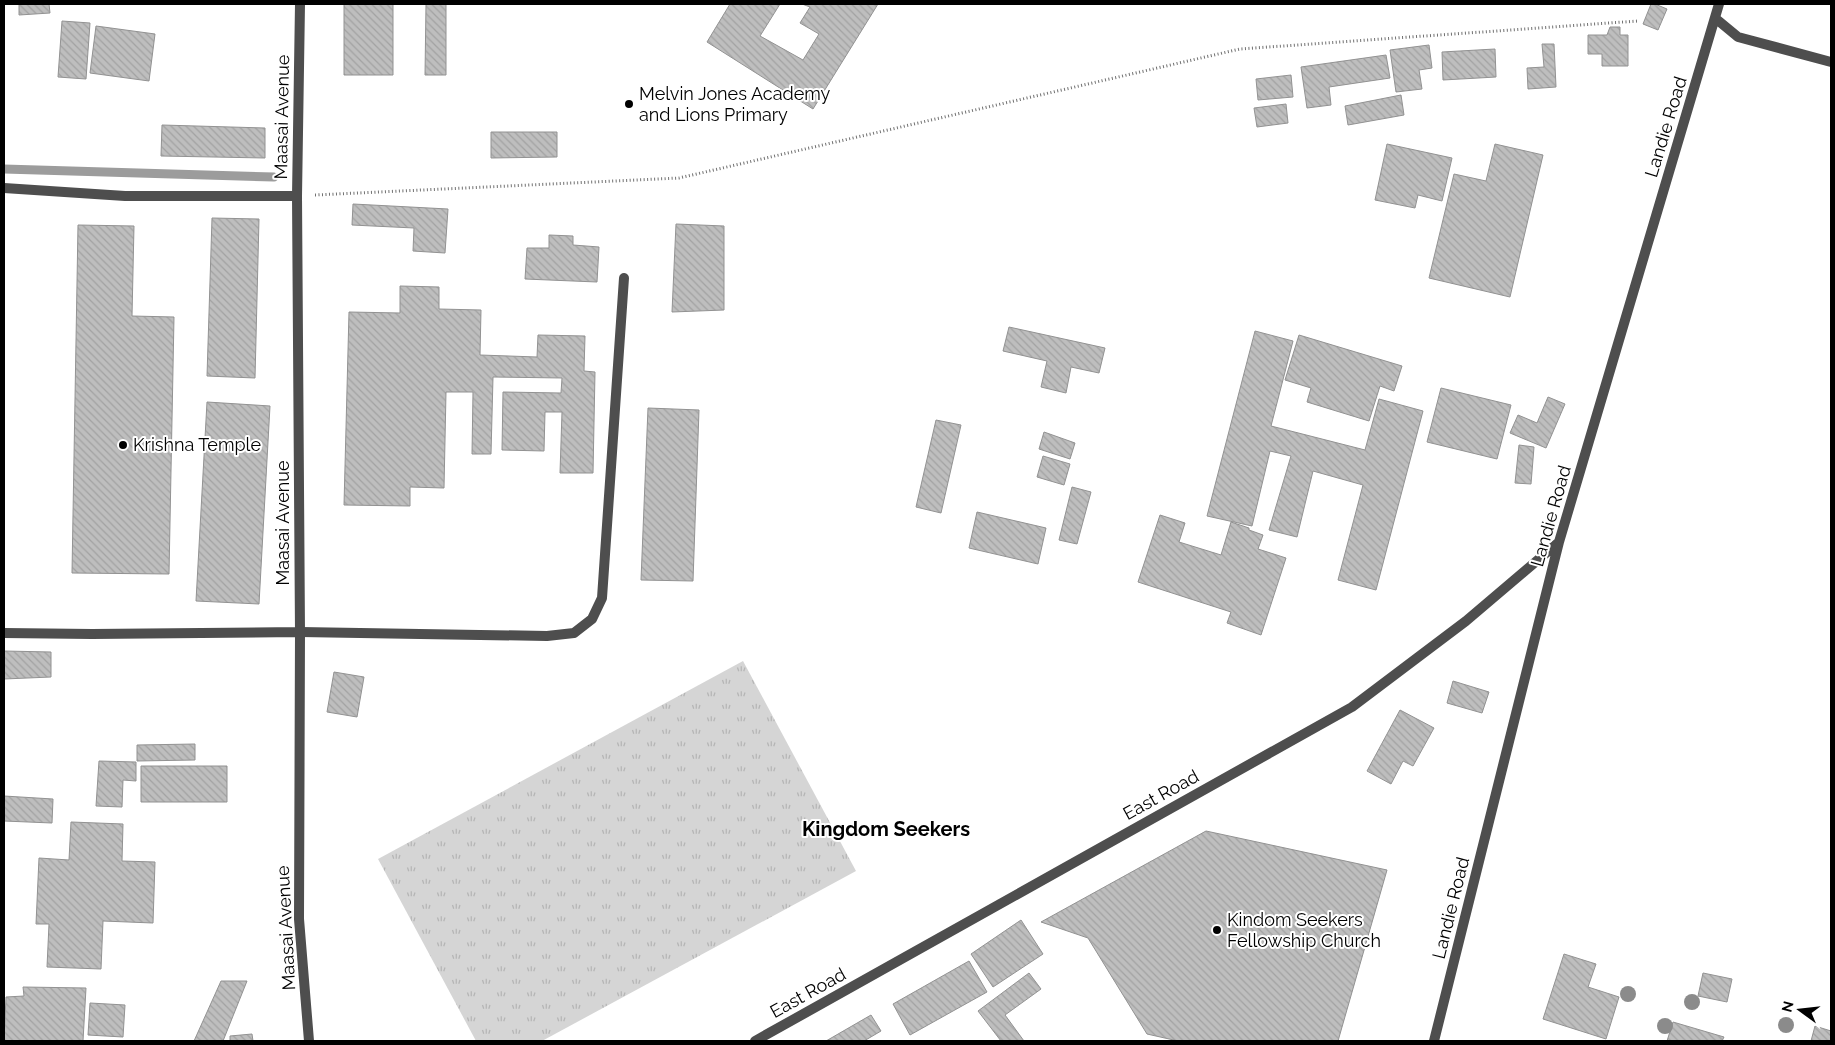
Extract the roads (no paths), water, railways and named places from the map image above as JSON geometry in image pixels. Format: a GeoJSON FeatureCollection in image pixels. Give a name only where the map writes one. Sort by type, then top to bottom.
{"type":"FeatureCollection","features":[{"type":"Feature","properties":{"kind":"street","name":"Maasai Avenue"},"geometry":{"type":"LineString","coordinates":[[300,4],[297,196],[300,632],[299,918],[309,1041]]}},
{"type":"Feature","properties":{"kind":"street","name":"Landie Road"},"geometry":{"type":"LineString","coordinates":[[1434,1041],[1559,542],[1719,4]]}},
{"type":"Feature","properties":{"kind":"street"},"geometry":{"type":"LineString","coordinates":[[1715,18],[1738,37],[1831,62]]}},
{"type":"Feature","properties":{"kind":"street"},"geometry":{"type":"LineString","coordinates":[[4,188],[125,196],[297,196]]}},
{"type":"Feature","properties":{"kind":"street"},"geometry":{"type":"LineString","coordinates":[[4,633],[300,632],[546,636],[574,633],[592,619],[602,598],[624,278]]}},
{"type":"Feature","properties":{"kind":"street","name":"East Road"},"geometry":{"type":"LineString","coordinates":[[756,1041],[1352,707],[1466,621],[1559,542]]}},
{"type":"Feature","properties":{"kind":"waterway"},"geometry":{"type":"LineString","coordinates":[[4,169],[274,177]]}},
{"type":"Feature","properties":{"kind":"place","name":"Melvin Jones Academy and Lions Primary"},"geometry":{"type":"Point","coordinates":[629,104]}},
{"type":"Feature","properties":{"kind":"place","name":"Krishna Temple"},"geometry":{"type":"Point","coordinates":[123,445]}},
{"type":"Feature","properties":{"kind":"place","name":"Kindom Seekers Fellowship Church"},"geometry":{"type":"Point","coordinates":[1217,930]}},
{"type":"Feature","properties":{"kind":"district","name":"Kingdom Seekers"},"geometry":{"type":"Point","coordinates":[886,829]}}]}
